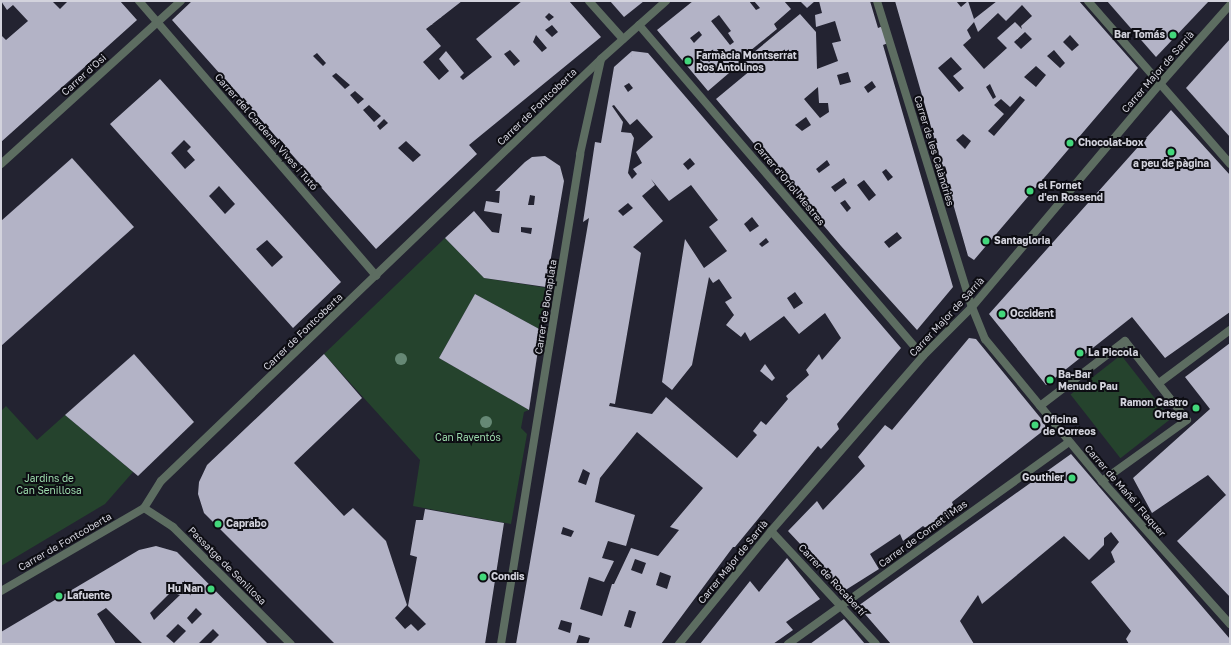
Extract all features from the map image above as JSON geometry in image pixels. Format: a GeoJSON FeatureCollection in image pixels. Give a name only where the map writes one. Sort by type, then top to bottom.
{"type":"FeatureCollection","features":[{"type":"Feature","properties":{"kind":"street","name":"Carrer del Cardenal Vives i Tutó"},"geometry":{"type":"LineString","coordinates":[[139,1],[376,276]]}},
{"type":"Feature","properties":{"kind":"street","name":"Carrer d'Osi"},"geometry":{"type":"LineString","coordinates":[[1,164],[181,1]]}},
{"type":"Feature","properties":{"kind":"street"},"geometry":{"type":"LineString","coordinates":[[589,1],[623,39]]}},
{"type":"Feature","properties":{"kind":"street"},"geometry":{"type":"LineString","coordinates":[[601,59],[666,1]]}},
{"type":"Feature","properties":{"kind":"street","name":"Carrer de les Calàndries"},"geometry":{"type":"LineString","coordinates":[[877,1],[972,307]]}},
{"type":"Feature","properties":{"kind":"street"},"geometry":{"type":"LineString","coordinates":[[1088,1],[1230,164]]}},
{"type":"Feature","properties":{"kind":"street","name":"Carrer Major de Sarrià"},"geometry":{"type":"LineString","coordinates":[[679,644],[771,531],[923,356],[972,307],[1160,84],[1230,5]]}},
{"type":"Feature","properties":{"kind":"street","name":"Carrer d'Oriol Mestres"},"geometry":{"type":"LineString","coordinates":[[639,25],[923,356]]}},
{"type":"Feature","properties":{"kind":"street","name":"Carrer de Fontcoberta"},"geometry":{"type":"LineString","coordinates":[[1,591],[144,508],[162,480],[601,59]]}},
{"type":"Feature","properties":{"kind":"street","name":"Carrer de Bonaplata"},"geometry":{"type":"LineString","coordinates":[[501,644],[580,154],[601,59]]}},
{"type":"Feature","properties":{"kind":"street","name":"Carrer de Mañé i Flaquer"},"geometry":{"type":"LineString","coordinates":[[972,307],[985,339],[1102,482],[1230,624]]}},
{"type":"Feature","properties":{"kind":"street"},"geometry":{"type":"LineString","coordinates":[[1159,383],[1230,330]]}},
{"type":"Feature","properties":{"kind":"street"},"geometry":{"type":"LineString","coordinates":[[1040,406],[1125,340],[1187,420],[1102,482]]}},
{"type":"Feature","properties":{"kind":"street","name":"Carrer de Cornet i Mas"},"geometry":{"type":"LineString","coordinates":[[788,644],[1069,442]]}},
{"type":"Feature","properties":{"kind":"street","name":"Passatge de Senillosa"},"geometry":{"type":"LineString","coordinates":[[144,508],[173,527],[291,644]]}},
{"type":"Feature","properties":{"kind":"street","name":"Carrer de Rocabertí"},"geometry":{"type":"LineString","coordinates":[[771,531],[842,605],[876,644]]}},
{"type":"Feature","properties":{"kind":"green space","name":"Can Raventós"},"geometry":{"type":"Polygon","coordinates":[[[445,238],[484,278],[547,288],[541,330],[475,294],[439,358],[529,410],[524,412],[521,428],[527,434],[511,524],[413,506],[420,460],[324,354],[445,238]]]}},
{"type":"Feature","properties":{"kind":"green space"},"geometry":{"type":"Polygon","coordinates":[[[1121,355],[1171,419],[1120,458],[1071,394],[1121,355]]]}},
{"type":"Feature","properties":{"kind":"green space","name":"Jardins de Can Senillosa"},"geometry":{"type":"Polygon","coordinates":[[[6,406],[37,440],[65,415],[133,472],[105,504],[1,566],[1,411],[6,406]]]}},
{"type":"Feature","properties":{"kind":"building"},"geometry":{"type":"Polygon","coordinates":[[[1,1],[52,1],[60,9],[68,1],[120,1],[137,20],[1,142],[1,35],[6,40],[28,21],[13,5],[7,10],[1,1]]]}},
{"type":"Feature","properties":{"kind":"building"},"geometry":{"type":"Polygon","coordinates":[[[192,1],[462,1],[426,29],[441,46],[423,62],[439,80],[449,71],[439,59],[446,51],[464,73],[460,77],[463,80],[492,57],[476,39],[522,1],[569,1],[601,37],[469,145],[477,154],[376,249],[172,20],[192,1]],[[549,13],[545,17],[549,21],[554,17],[549,13]],[[552,25],[545,30],[552,37],[558,32],[552,25]],[[536,35],[533,42],[542,52],[547,48],[536,35]],[[510,50],[504,54],[514,66],[520,61],[510,50]],[[317,53],[313,56],[323,66],[326,63],[317,53]],[[336,73],[332,76],[345,89],[350,85],[336,73]],[[355,91],[350,95],[358,104],[364,99],[355,91]],[[369,105],[363,110],[374,122],[381,116],[369,105]],[[384,119],[377,126],[380,130],[388,123],[384,119]],[[406,141],[398,148],[413,162],[421,155],[406,141]]]}},
{"type":"Feature","properties":{"kind":"building"},"geometry":{"type":"Polygon","coordinates":[[[610,1],[644,1],[624,17],[610,1]]]}},
{"type":"Feature","properties":{"kind":"building"},"geometry":{"type":"Polygon","coordinates":[[[693,1],[749,1],[756,10],[760,8],[754,1],[784,1],[791,9],[774,24],[777,29],[745,55],[747,58],[800,14],[816,32],[817,69],[838,61],[832,43],[841,41],[835,21],[816,27],[815,15],[822,13],[819,1],[870,1],[878,28],[883,26],[888,43],[883,45],[953,287],[917,330],[841,246],[716,99],[751,70],[743,61],[708,91],[657,30],[693,1]],[[719,15],[711,21],[730,45],[734,42],[728,33],[731,31],[719,15]],[[699,31],[690,38],[694,43],[702,35],[699,31]],[[710,51],[704,56],[709,62],[715,57],[710,51]],[[848,72],[837,75],[840,85],[851,82],[848,72]],[[872,81],[864,87],[868,93],[876,87],[872,81]],[[818,87],[804,99],[820,118],[829,112],[828,103],[819,103],[818,87]],[[806,117],[795,125],[802,131],[811,125],[806,117]],[[827,160],[816,169],[819,173],[830,165],[827,160]],[[886,169],[882,172],[888,181],[893,177],[886,169]],[[844,178],[831,187],[835,192],[847,183],[844,178]],[[864,180],[857,185],[869,201],[876,195],[864,180]],[[845,200],[840,203],[847,212],[851,208],[845,200]],[[897,232],[884,242],[889,248],[902,238],[897,232]]]}},
{"type":"Feature","properties":{"kind":"building"},"geometry":{"type":"Polygon","coordinates":[[[800,1],[815,1],[807,8],[800,1]]]}},
{"type":"Feature","properties":{"kind":"building"},"geometry":{"type":"Polygon","coordinates":[[[895,1],[956,1],[961,7],[968,1],[974,19],[997,1],[1079,1],[1138,68],[974,260],[968,256],[895,1]],[[1022,5],[1006,21],[998,13],[978,32],[974,22],[967,30],[971,38],[963,45],[984,69],[1007,48],[997,38],[1015,22],[1022,29],[1021,26],[1032,16],[1022,5]],[[1025,32],[1014,42],[1021,49],[1032,39],[1025,32]],[[1070,35],[1063,42],[1072,51],[1079,45],[1070,35]],[[1054,50],[1047,56],[1060,68],[1065,63],[1054,50]],[[951,57],[938,68],[959,92],[964,88],[953,76],[962,69],[951,57]],[[1036,66],[1024,77],[1036,87],[1046,75],[1036,66]],[[990,84],[986,87],[993,99],[996,97],[990,84]],[[1020,96],[1010,107],[1001,99],[994,105],[1004,114],[988,131],[994,136],[1025,100],[1020,96]],[[963,134],[956,140],[965,149],[971,141],[963,134]]]}},
{"type":"Feature","properties":{"kind":"building"},"geometry":{"type":"Polygon","coordinates":[[[1107,1],[1209,1],[1156,57],[1107,1]]]}},
{"type":"Feature","properties":{"kind":"building"},"geometry":{"type":"Polygon","coordinates":[[[1230,39],[1230,137],[1186,88],[1230,39]]]}},
{"type":"Feature","properties":{"kind":"building"},"geometry":{"type":"Polygon","coordinates":[[[632,51],[648,53],[901,348],[837,424],[839,429],[821,449],[818,446],[735,547],[733,547],[661,644],[588,644],[590,638],[579,635],[576,644],[516,644],[589,218],[583,222],[595,142],[601,143],[614,67],[632,51]],[[629,83],[624,86],[628,92],[633,88],[629,83]],[[614,105],[612,106],[623,122],[621,132],[631,133],[634,138],[628,173],[632,179],[637,174],[633,169],[642,163],[636,152],[653,137],[637,119],[630,125],[614,105]],[[690,158],[683,164],[688,170],[695,164],[690,158]],[[651,179],[655,185],[642,196],[663,221],[633,247],[641,253],[615,404],[610,403],[609,406],[652,414],[666,397],[737,458],[757,435],[753,431],[761,421],[766,425],[788,399],[786,396],[809,375],[806,370],[819,354],[822,360],[841,338],[825,313],[799,334],[784,316],[750,341],[745,332],[741,337],[726,325],[734,315],[725,302],[732,298],[719,279],[713,283],[709,277],[692,365],[672,390],[662,382],[685,239],[704,268],[727,251],[709,227],[718,220],[691,185],[669,201],[651,179]],[[628,203],[618,211],[623,216],[633,208],[628,203]],[[752,217],[744,224],[750,232],[759,226],[752,217]],[[766,238],[759,244],[762,247],[769,242],[766,238]],[[795,292],[787,298],[794,309],[803,303],[795,292]],[[637,432],[600,478],[595,502],[635,515],[626,546],[608,541],[602,558],[614,561],[604,582],[589,577],[580,609],[602,616],[612,584],[614,584],[631,548],[658,556],[679,530],[670,527],[703,488],[637,432]],[[583,469],[578,482],[586,485],[590,473],[583,469]],[[563,527],[561,534],[571,537],[574,531],[563,527]],[[635,559],[631,570],[642,574],[646,563],[635,559]],[[660,572],[656,585],[667,589],[671,576],[660,572]],[[629,610],[624,626],[631,628],[636,612],[629,610]],[[561,620],[558,629],[570,633],[572,623],[561,620]]]}},
{"type":"Feature","properties":{"kind":"building"},"geometry":{"type":"Polygon","coordinates":[[[160,79],[341,282],[293,328],[110,124],[160,79]],[[184,140],[171,153],[185,169],[195,160],[187,151],[191,147],[184,140]],[[219,186],[209,196],[225,214],[235,204],[219,186]],[[267,240],[256,249],[272,267],[283,257],[267,240]]]}},
{"type":"Feature","properties":{"kind":"building"},"geometry":{"type":"Polygon","coordinates":[[[1171,110],[1230,175],[1230,312],[1165,358],[1132,317],[1046,385],[989,314],[1171,110]]]}},
{"type":"Feature","properties":{"kind":"building"},"geometry":{"type":"Polygon","coordinates":[[[545,156],[560,166],[564,181],[546,287],[484,278],[445,238],[474,211],[492,232],[499,233],[502,214],[484,211],[486,201],[499,203],[500,191],[495,191],[532,157],[545,156]],[[530,195],[528,205],[534,205],[535,196],[530,195]],[[521,227],[521,232],[531,234],[532,228],[521,227]]]}},
{"type":"Feature","properties":{"kind":"building"},"geometry":{"type":"Polygon","coordinates":[[[72,158],[134,227],[1,346],[1,221],[72,158]]]}},
{"type":"Feature","properties":{"kind":"building"},"geometry":{"type":"Polygon","coordinates":[[[475,294],[541,330],[529,410],[439,358],[475,294]]]}},
{"type":"Feature","properties":{"kind":"building"},"geometry":{"type":"Polygon","coordinates":[[[969,338],[976,339],[1048,427],[952,502],[956,513],[927,529],[923,526],[903,541],[900,534],[870,554],[879,569],[844,591],[788,531],[817,501],[823,510],[865,466],[858,457],[885,425],[892,430],[969,338]]]}},
{"type":"Feature","properties":{"kind":"building"},"geometry":{"type":"Polygon","coordinates":[[[1230,343],[1230,597],[1177,541],[1226,495],[1208,475],[1152,513],[1133,478],[1210,409],[1185,377],[1230,343]]]}},
{"type":"Feature","properties":{"kind":"building"},"geometry":{"type":"Polygon","coordinates":[[[134,354],[194,422],[138,476],[65,415],[134,354]]]}},
{"type":"Feature","properties":{"kind":"building"},"geometry":{"type":"Polygon","coordinates":[[[324,354],[362,398],[294,463],[344,516],[353,508],[386,541],[407,605],[395,618],[405,629],[411,624],[418,631],[426,624],[408,606],[417,557],[410,555],[416,520],[423,520],[425,509],[504,523],[485,644],[335,644],[204,513],[198,494],[199,482],[207,465],[324,354]]]}},
{"type":"Feature","properties":{"kind":"building"},"geometry":{"type":"Polygon","coordinates":[[[765,364],[775,378],[772,381],[760,371],[765,364]]]}},
{"type":"Feature","properties":{"kind":"building"},"geometry":{"type":"Polygon","coordinates":[[[1071,454],[1230,639],[1230,644],[1129,644],[1126,639],[1131,631],[1091,582],[1115,562],[1111,552],[1119,542],[1111,532],[1104,538],[1104,545],[1089,560],[1064,536],[982,604],[978,595],[960,621],[974,644],[891,644],[858,606],[1071,454]]]}},
{"type":"Feature","properties":{"kind":"building"},"geometry":{"type":"Polygon","coordinates":[[[156,546],[177,552],[268,644],[210,644],[219,635],[213,629],[198,644],[143,644],[106,608],[97,614],[116,644],[1,644],[1,632],[139,550],[156,546]],[[171,592],[150,613],[154,620],[180,595],[171,592]],[[196,608],[187,618],[192,624],[202,614],[196,608]],[[178,624],[166,636],[174,643],[186,631],[178,624]]]}},
{"type":"Feature","properties":{"kind":"building"},"geometry":{"type":"Polygon","coordinates":[[[787,558],[820,599],[786,622],[793,630],[773,644],[700,644],[750,581],[759,592],[787,558]]]}},
{"type":"Feature","properties":{"kind":"building"},"geometry":{"type":"Polygon","coordinates":[[[844,619],[865,644],[810,644],[844,619]]]}},
{"type":"Feature","properties":{"kind":"place","name":"Bar Tomás"},"geometry":{"type":"Point","coordinates":[1173,35]}},
{"type":"Feature","properties":{"kind":"place","name":"Farmàcia Montserrat Ros Antolinos"},"geometry":{"type":"Point","coordinates":[688,61]}},
{"type":"Feature","properties":{"kind":"place","name":"Chocolat-box"},"geometry":{"type":"Point","coordinates":[1070,143]}},
{"type":"Feature","properties":{"kind":"place","name":"a peu de pàgina"},"geometry":{"type":"Point","coordinates":[1171,152]}},
{"type":"Feature","properties":{"kind":"place","name":"el Fornet d'en Rossend"},"geometry":{"type":"Point","coordinates":[1030,191]}},
{"type":"Feature","properties":{"kind":"place","name":"Santagloria"},"geometry":{"type":"Point","coordinates":[986,241]}},
{"type":"Feature","properties":{"kind":"place","name":"Occident"},"geometry":{"type":"Point","coordinates":[1002,314]}},
{"type":"Feature","properties":{"kind":"place","name":"La Piccola"},"geometry":{"type":"Point","coordinates":[1080,353]}},
{"type":"Feature","properties":{"kind":"place","name":"Ba-Bar Menudo Pau"},"geometry":{"type":"Point","coordinates":[1050,380]}},
{"type":"Feature","properties":{"kind":"place","name":"Ramon Castro Ortega"},"geometry":{"type":"Point","coordinates":[1196,408]}},
{"type":"Feature","properties":{"kind":"place","name":"Oficina de Correos"},"geometry":{"type":"Point","coordinates":[1035,425]}},
{"type":"Feature","properties":{"kind":"place","name":"Gouthier"},"geometry":{"type":"Point","coordinates":[1072,478]}},
{"type":"Feature","properties":{"kind":"place","name":"Caprabo"},"geometry":{"type":"Point","coordinates":[218,524]}},
{"type":"Feature","properties":{"kind":"place","name":"Condis"},"geometry":{"type":"Point","coordinates":[483,577]}},
{"type":"Feature","properties":{"kind":"place","name":"Hu Nan"},"geometry":{"type":"Point","coordinates":[211,589]}},
{"type":"Feature","properties":{"kind":"place","name":"Lafuente"},"geometry":{"type":"Point","coordinates":[59,596]}}]}
